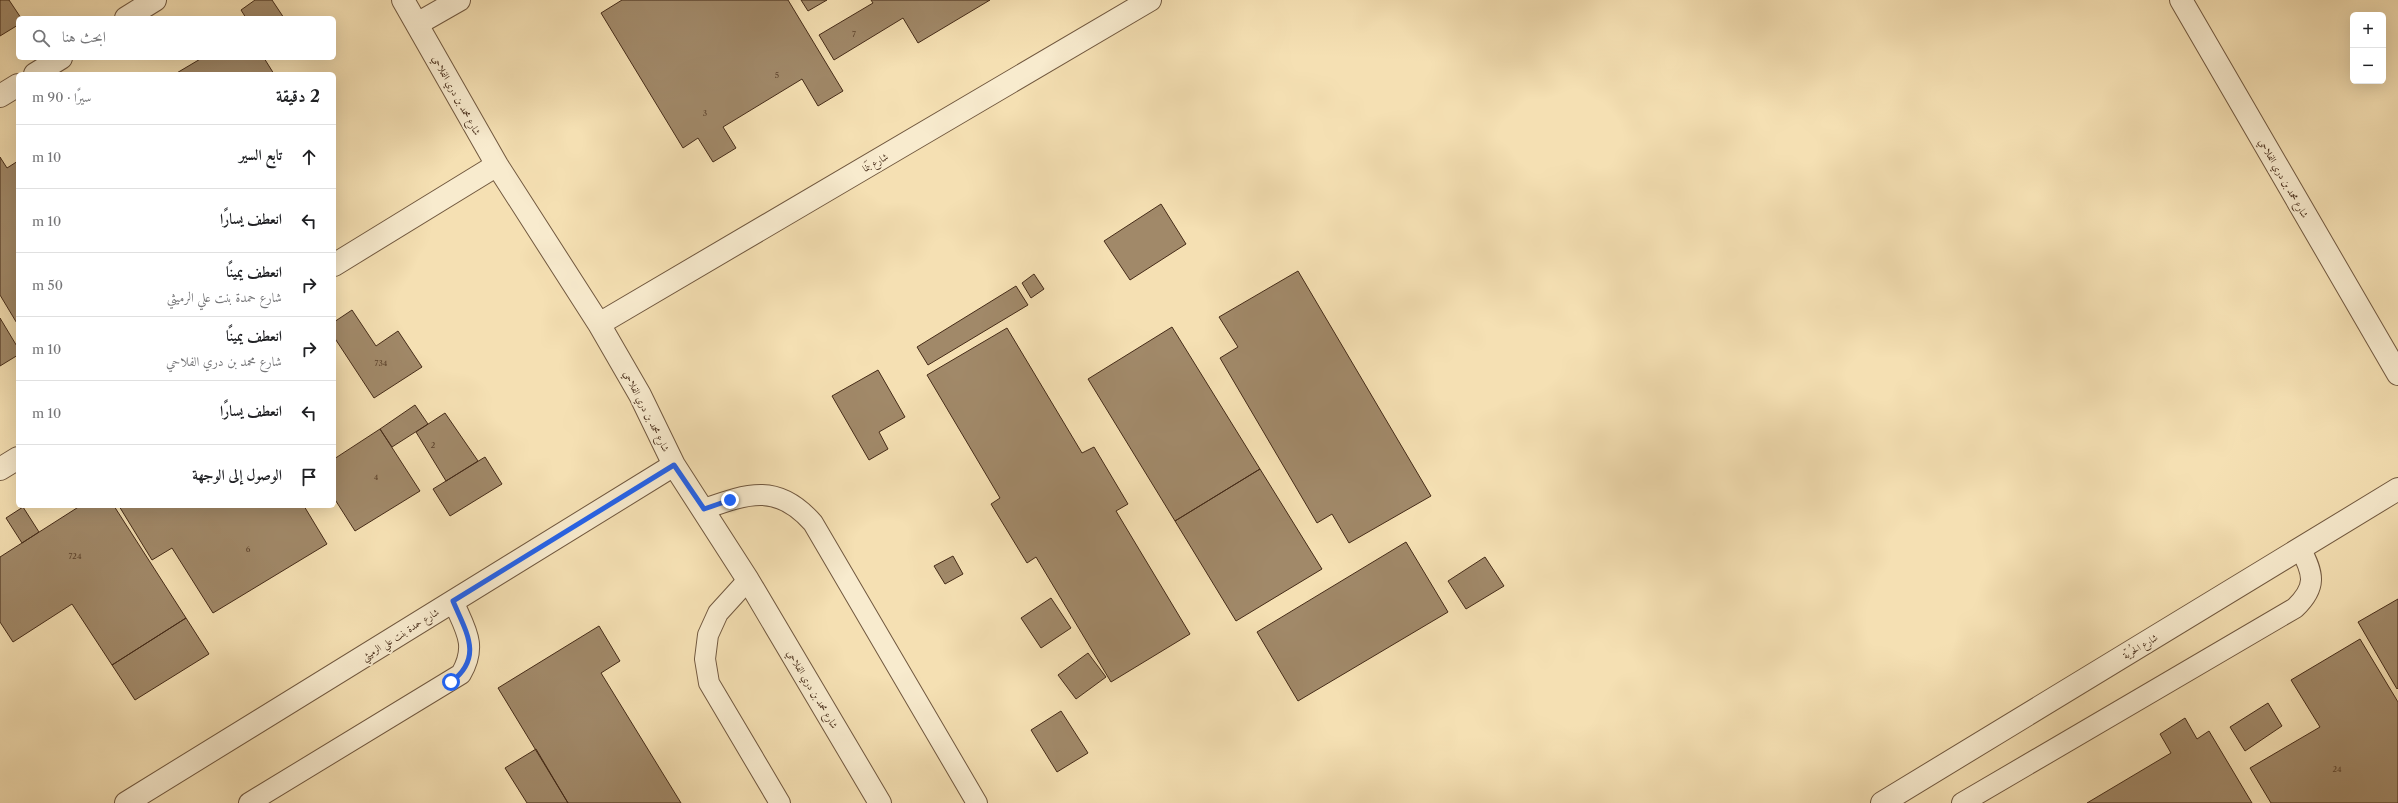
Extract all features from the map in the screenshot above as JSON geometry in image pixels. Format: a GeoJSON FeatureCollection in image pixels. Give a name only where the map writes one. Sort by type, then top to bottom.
{"type":"FeatureCollection","features":[{"type":"Feature","properties":{"kind":"street"},"geometry":{"type":"LineString","coordinates":[[129,16],[155,0]]}},
{"type":"Feature","properties":{"kind":"street","name":"شارع محمد بن دري الفلاحي"},"geometry":{"type":"LineString","coordinates":[[403,0],[497,166],[599,324],[640,395],[674,465],[704,509],[748,580],[880,803]]}},
{"type":"Feature","properties":{"kind":"street"},"geometry":{"type":"LineString","coordinates":[[417,24],[459,0]]}},
{"type":"Feature","properties":{"kind":"street","name":"شارع بَنَما"},"geometry":{"type":"LineString","coordinates":[[599,324],[1150,0]]}},
{"type":"Feature","properties":{"kind":"street","name":"شارع محمد بن دري الفلاحي"},"geometry":{"type":"LineString","coordinates":[[2185,1],[2394,359]]}},
{"type":"Feature","properties":{"kind":"street"},"geometry":{"type":"LineString","coordinates":[[38,72],[58,60]]}},
{"type":"Feature","properties":{"kind":"street"},"geometry":{"type":"LineString","coordinates":[[0,96],[16,86]]}},
{"type":"Feature","properties":{"kind":"street"},"geometry":{"type":"LineString","coordinates":[[336,264],[497,166]]}},
{"type":"Feature","properties":{"kind":"street"},"geometry":{"type":"LineString","coordinates":[[0,469],[16,459]]}},
{"type":"Feature","properties":{"kind":"street","name":"شارع حمدة بنت علي الرميثي"},"geometry":{"type":"LineString","coordinates":[[126,803],[674,465]]}},
{"type":"Feature","properties":{"kind":"street","name":"شارع الحُريّة"},"geometry":{"type":"LineString","coordinates":[[1882,803],[2398,488]]}},
{"type":"Feature","properties":{"kind":"lane"},"geometry":{"type":"LineString","coordinates":[[704,509],[748,494],[767,494],[785,499],[801,509],[813,524],[977,803]]}},
{"type":"Feature","properties":{"kind":"lane"},"geometry":{"type":"LineString","coordinates":[[1962,803],[2295,608],[2307,593],[2311,577],[2310,566],[2300,548]]}},
{"type":"Feature","properties":{"kind":"lane"},"geometry":{"type":"LineString","coordinates":[[748,580],[718,613],[708,635],[705,659],[709,683],[780,803]]}},
{"type":"Feature","properties":{"kind":"lane"},"geometry":{"type":"LineString","coordinates":[[249,803],[461,674],[468,663],[470,640],[453,601]]}},
{"type":"Feature","properties":{"kind":"building"},"geometry":{"type":"Polygon","coordinates":[[[0,0],[9,0],[20,16],[16,16],[16,26],[0,36],[0,0]]]}},
{"type":"Feature","properties":{"kind":"building"},"geometry":{"type":"Polygon","coordinates":[[[255,0],[272,0],[283,16],[245,16],[241,10],[255,0]]]}},
{"type":"Feature","properties":{"kind":"building"},"geometry":{"type":"Polygon","coordinates":[[[622,0],[788,0],[843,91],[818,106],[802,79],[723,127],[736,148],[713,162],[698,138],[683,148],[601,13],[622,0]]]}},
{"type":"Feature","properties":{"kind":"building"},"geometry":{"type":"Polygon","coordinates":[[[801,0],[827,0],[808,11],[801,0]]]}},
{"type":"Feature","properties":{"kind":"building"},"geometry":{"type":"Polygon","coordinates":[[[871,0],[990,0],[918,43],[903,18],[834,60],[819,35],[873,3],[871,0]]]}},
{"type":"Feature","properties":{"kind":"building"},"geometry":{"type":"Polygon","coordinates":[[[199,60],[265,60],[273,72],[178,72],[199,60]]]}},
{"type":"Feature","properties":{"kind":"building"},"geometry":{"type":"Polygon","coordinates":[[[0,157],[7,168],[16,162],[16,322],[0,295],[0,157]]]}},
{"type":"Feature","properties":{"kind":"building"},"geometry":{"type":"Polygon","coordinates":[[[1161,204],[1186,244],[1130,280],[1104,241],[1161,204]]]}},
{"type":"Feature","properties":{"kind":"building"},"geometry":{"type":"Polygon","coordinates":[[[1298,271],[1431,496],[1349,543],[1332,514],[1317,523],[1220,358],[1238,347],[1219,317],[1298,271]]]}},
{"type":"Feature","properties":{"kind":"building"},"geometry":{"type":"Polygon","coordinates":[[[1034,274],[1044,289],[1031,298],[1022,283],[1034,274]]]}},
{"type":"Feature","properties":{"kind":"building"},"geometry":{"type":"Polygon","coordinates":[[[1016,286],[1028,305],[928,365],[917,347],[1016,286]]]}},
{"type":"Feature","properties":{"kind":"building"},"geometry":{"type":"Polygon","coordinates":[[[352,310],[376,346],[398,331],[422,367],[374,398],[336,340],[336,321],[352,310]]]}},
{"type":"Feature","properties":{"kind":"building"},"geometry":{"type":"Polygon","coordinates":[[[0,318],[16,345],[16,356],[0,366],[0,318]]]}},
{"type":"Feature","properties":{"kind":"building"},"geometry":{"type":"Polygon","coordinates":[[[1172,327],[1260,469],[1175,521],[1088,379],[1172,327]]]}},
{"type":"Feature","properties":{"kind":"building"},"geometry":{"type":"Polygon","coordinates":[[[1007,328],[1082,453],[1094,447],[1128,504],[1116,511],[1190,634],[1111,682],[1036,557],[1027,563],[991,504],[1000,498],[927,375],[1007,328]]]}},
{"type":"Feature","properties":{"kind":"building"},"geometry":{"type":"Polygon","coordinates":[[[878,370],[905,417],[879,432],[888,449],[869,460],[832,396],[878,370]]]}},
{"type":"Feature","properties":{"kind":"building"},"geometry":{"type":"Polygon","coordinates":[[[415,405],[428,424],[392,447],[380,429],[415,405]]]}},
{"type":"Feature","properties":{"kind":"building"},"geometry":{"type":"Polygon","coordinates":[[[445,413],[478,461],[446,481],[416,432],[445,413]]]}},
{"type":"Feature","properties":{"kind":"building"},"geometry":{"type":"Polygon","coordinates":[[[380,429],[420,491],[355,531],[336,501],[336,458],[380,429]]]}},
{"type":"Feature","properties":{"kind":"building"},"geometry":{"type":"Polygon","coordinates":[[[485,457],[502,484],[450,516],[433,489],[485,457]]]}},
{"type":"Feature","properties":{"kind":"building"},"geometry":{"type":"Polygon","coordinates":[[[1260,469],[1322,569],[1236,621],[1175,521],[1260,469]]]}},
{"type":"Feature","properties":{"kind":"building"},"geometry":{"type":"Polygon","coordinates":[[[24,508],[39,532],[22,543],[6,518],[24,508]]]}},
{"type":"Feature","properties":{"kind":"building"},"geometry":{"type":"Polygon","coordinates":[[[77,508],[115,508],[186,618],[112,665],[72,604],[13,642],[0,622],[0,557],[77,508]]]}},
{"type":"Feature","properties":{"kind":"building"},"geometry":{"type":"Polygon","coordinates":[[[120,508],[305,508],[327,544],[213,613],[172,548],[152,560],[120,508]]]}},
{"type":"Feature","properties":{"kind":"building"},"geometry":{"type":"Polygon","coordinates":[[[1406,542],[1448,612],[1298,701],[1257,632],[1406,542]]]}},
{"type":"Feature","properties":{"kind":"building"},"geometry":{"type":"Polygon","coordinates":[[[953,556],[963,574],[945,584],[934,566],[953,556]]]}},
{"type":"Feature","properties":{"kind":"building"},"geometry":{"type":"Polygon","coordinates":[[[1485,557],[1504,586],[1466,609],[1448,581],[1485,557]]]}},
{"type":"Feature","properties":{"kind":"building"},"geometry":{"type":"Polygon","coordinates":[[[1051,598],[1071,628],[1041,648],[1021,618],[1051,598]]]}},
{"type":"Feature","properties":{"kind":"building"},"geometry":{"type":"Polygon","coordinates":[[[2398,599],[2398,688],[2397,689],[2358,622],[2398,599]]]}},
{"type":"Feature","properties":{"kind":"building"},"geometry":{"type":"Polygon","coordinates":[[[186,618],[209,654],[135,700],[112,665],[186,618]]]}},
{"type":"Feature","properties":{"kind":"building"},"geometry":{"type":"Polygon","coordinates":[[[599,626],[620,661],[601,673],[681,803],[568,803],[498,688],[599,626]]]}},
{"type":"Feature","properties":{"kind":"building"},"geometry":{"type":"Polygon","coordinates":[[[2360,639],[2398,702],[2398,803],[2271,803],[2250,768],[2320,727],[2291,680],[2360,639]]]}},
{"type":"Feature","properties":{"kind":"building"},"geometry":{"type":"Polygon","coordinates":[[[1088,653],[1106,677],[1076,699],[1058,675],[1088,653]]]}},
{"type":"Feature","properties":{"kind":"building"},"geometry":{"type":"Polygon","coordinates":[[[2268,703],[2282,726],[2245,751],[2230,727],[2268,703]]]}},
{"type":"Feature","properties":{"kind":"building"},"geometry":{"type":"Polygon","coordinates":[[[1061,711],[1088,753],[1057,772],[1031,730],[1061,711]]]}},
{"type":"Feature","properties":{"kind":"building"},"geometry":{"type":"Polygon","coordinates":[[[2185,718],[2197,739],[2209,731],[2252,803],[2087,803],[2171,753],[2160,734],[2185,718]]]}},
{"type":"Feature","properties":{"kind":"building"},"geometry":{"type":"Polygon","coordinates":[[[536,749],[568,803],[527,803],[505,768],[536,749]]]}},
{"type":"Feature","properties":{"kind":"route"},"geometry":{"type":"LineString","coordinates":[[451,682],[461,674],[468,663],[470,652],[470,640],[453,601],[674,465],[704,509],[730,500]]}}]}
